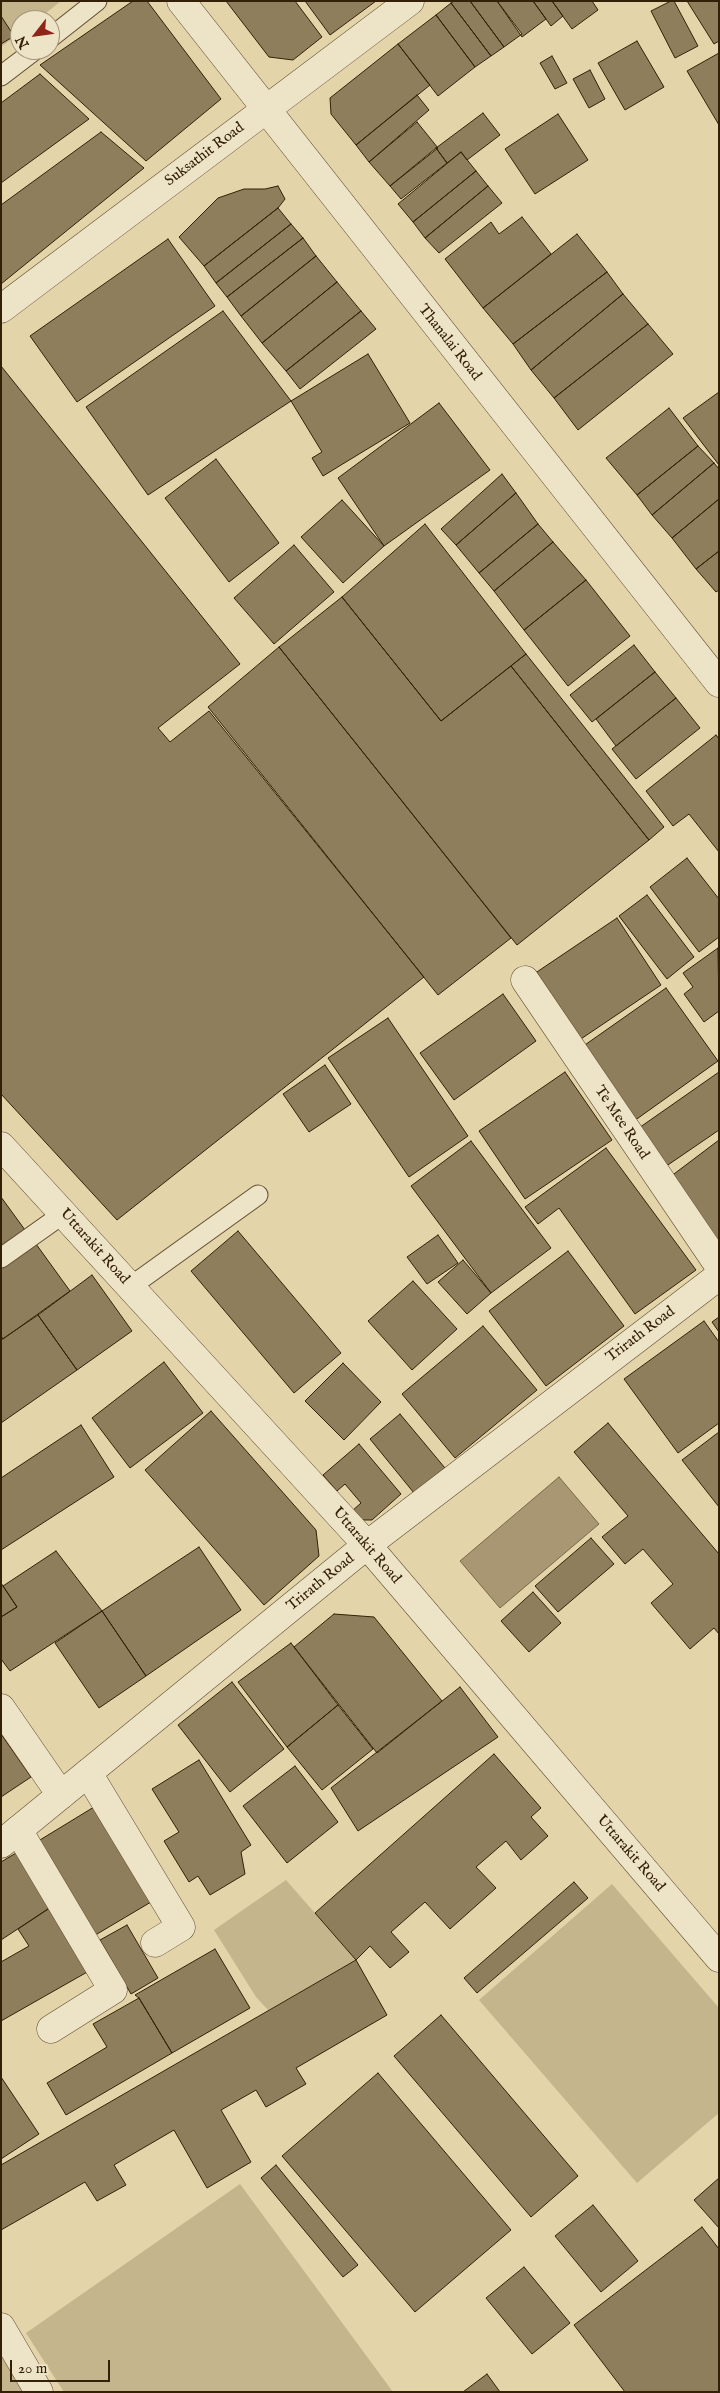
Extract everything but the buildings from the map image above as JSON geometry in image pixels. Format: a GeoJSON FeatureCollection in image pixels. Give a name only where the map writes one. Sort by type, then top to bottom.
{"type":"FeatureCollection","features":[{"type":"Feature","properties":{"kind":"street","name":"Thanalai Road"},"geometry":{"type":"LineString","coordinates":[[181,1],[265,110],[719,683]]}},
{"type":"Feature","properties":{"kind":"street","name":"Suksathit Road"},"geometry":{"type":"LineString","coordinates":[[1,309],[410,1]]}},
{"type":"Feature","properties":{"kind":"street","name":"Te Mee Road"},"geometry":{"type":"LineString","coordinates":[[525,980],[719,1266]]}},
{"type":"Feature","properties":{"kind":"street","name":"Uttarakit Road"},"geometry":{"type":"LineString","coordinates":[[1,1146],[367,1545],[719,1958]]}},
{"type":"Feature","properties":{"kind":"street","name":"Trirath Road"},"geometry":{"type":"LineString","coordinates":[[10,1837],[367,1545],[719,1276]]}},
{"type":"Feature","properties":{"kind":"street"},"geometry":{"type":"LineString","coordinates":[[1,1708],[61,1795]]}},
{"type":"Feature","properties":{"kind":"street"},"geometry":{"type":"LineString","coordinates":[[88,1773],[181,1928],[155,1943]]}},
{"type":"Feature","properties":{"kind":"street"},"geometry":{"type":"LineString","coordinates":[[10,1837],[113,1990],[51,2029]]}},
{"type":"Feature","properties":{"kind":"street"},"geometry":{"type":"LineString","coordinates":[[1,2327],[39,2392]]}},
{"type":"Feature","properties":{"kind":"lane"},"geometry":{"type":"LineString","coordinates":[[60,30],[97,1]]}},
{"type":"Feature","properties":{"kind":"lane"},"geometry":{"type":"LineString","coordinates":[[1,76],[22,60]]}},
{"type":"Feature","properties":{"kind":"lane"},"geometry":{"type":"LineString","coordinates":[[130,1287],[258,1195]]}},
{"type":"Feature","properties":{"kind":"lane"},"geometry":{"type":"LineString","coordinates":[[1,1258],[64,1214]]}},
{"type":"Feature","properties":{"kind":"shaded area"},"geometry":{"type":"Polygon","coordinates":[[[1,1],[61,1],[50,10],[10,10],[10,40],[1,47],[1,1]]]}},
{"type":"Feature","properties":{"kind":"shaded area"},"geometry":{"type":"Polygon","coordinates":[[[559,1477],[599,1524],[500,1608],[460,1561],[559,1477]]]}},
{"type":"Feature","properties":{"kind":"shaded area"},"geometry":{"type":"Polygon","coordinates":[[[286,1880],[356,1960],[268,2010],[256,1997],[214,1930],[286,1880]]]}},
{"type":"Feature","properties":{"kind":"shaded area"},"geometry":{"type":"Polygon","coordinates":[[[612,1884],[719,2008],[719,2113],[637,2183],[479,2000],[612,1884]]]}},
{"type":"Feature","properties":{"kind":"shaded area"},"geometry":{"type":"Polygon","coordinates":[[[240,2184],[393,2392],[64,2392],[26,2333],[240,2184]]]}},
{"type":"Feature","properties":{"kind":"shaded area"},"geometry":{"type":"Polygon","coordinates":[[[1,2327],[39,2392],[1,2392],[1,2327]]]}}]}
